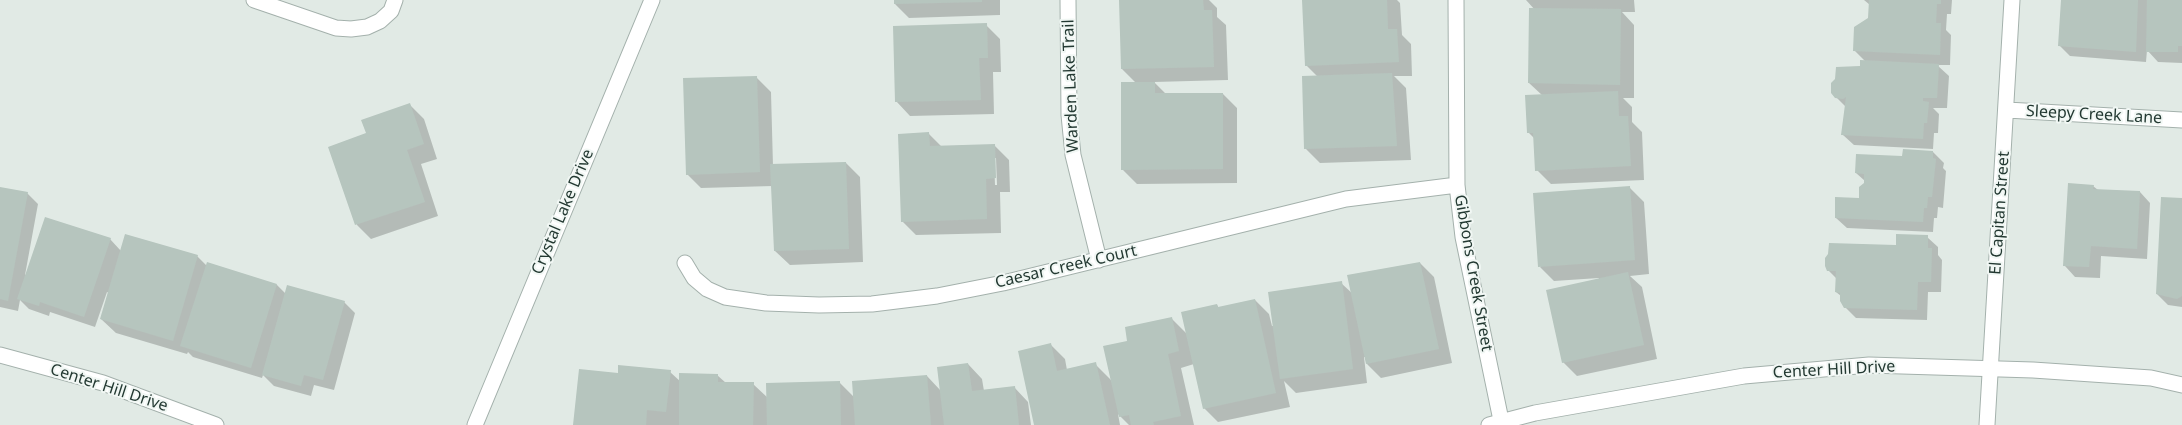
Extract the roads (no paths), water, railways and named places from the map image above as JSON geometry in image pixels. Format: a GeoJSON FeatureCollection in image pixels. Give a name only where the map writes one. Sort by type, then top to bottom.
{"type":"FeatureCollection","features":[{"type":"Feature","properties":{"kind":"street"},"geometry":{"type":"LineString","coordinates":[[254,0],[336,28],[351,29],[367,27],[380,21],[392,11],[396,0]]}},
{"type":"Feature","properties":{"kind":"street","name":"Crystal Lake Drive"},"geometry":{"type":"LineString","coordinates":[[475,425],[652,0]]}},
{"type":"Feature","properties":{"kind":"street","name":"Warden Lake Trail"},"geometry":{"type":"LineString","coordinates":[[1068,0],[1070,115],[1073,155],[1099,260]]}},
{"type":"Feature","properties":{"kind":"street","name":"Gibbons Creek Street"},"geometry":{"type":"LineString","coordinates":[[1456,0],[1457,185],[1463,237],[1497,424]]}},
{"type":"Feature","properties":{"kind":"street","name":"El Capitan Street"},"geometry":{"type":"LineString","coordinates":[[1987,425],[2012,0]]}},
{"type":"Feature","properties":{"kind":"street","name":"Sleepy Creek Lane"},"geometry":{"type":"LineString","coordinates":[[2006,110],[2182,120]]}},
{"type":"Feature","properties":{"kind":"street","name":"Caesar Creek Court"},"geometry":{"type":"LineString","coordinates":[[685,263],[694,278],[707,289],[725,297],[766,303],[872,304],[937,296],[1099,260],[1346,200],[1457,185]]}},
{"type":"Feature","properties":{"kind":"street","name":"Center Hill Drive"},"geometry":{"type":"LineString","coordinates":[[0,355],[103,383],[216,425]]}},
{"type":"Feature","properties":{"kind":"street","name":"Center Hill Drive"},"geometry":{"type":"LineString","coordinates":[[1497,424],[1535,413],[1744,376],[1869,365],[1989,369],[2151,378],[2182,385]]}}]}
